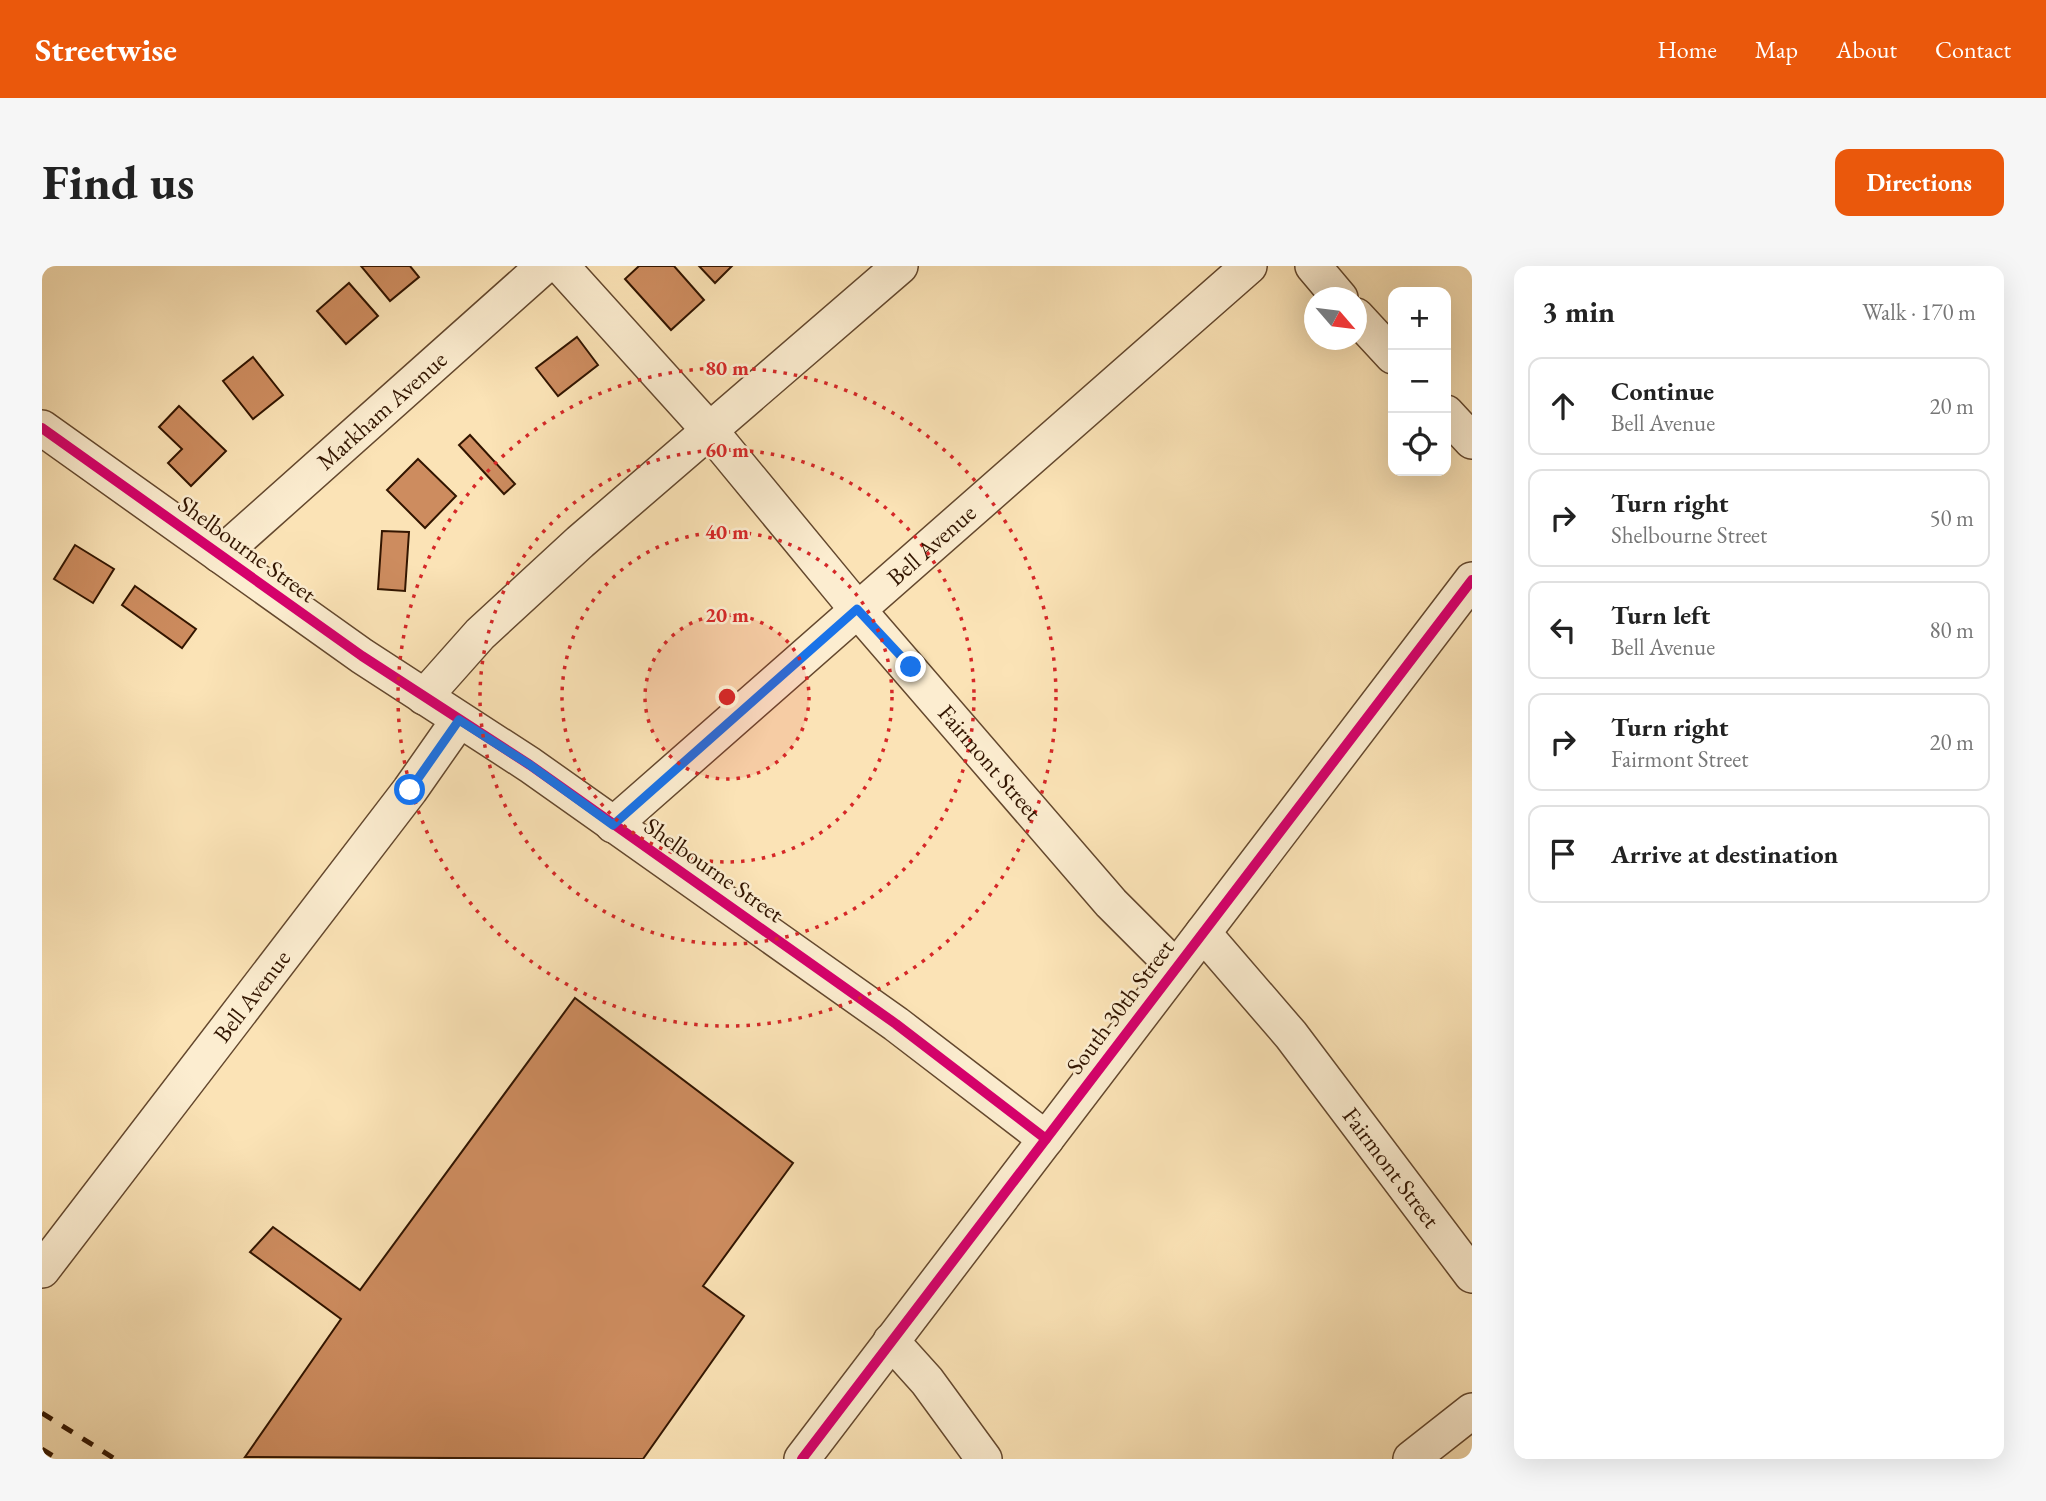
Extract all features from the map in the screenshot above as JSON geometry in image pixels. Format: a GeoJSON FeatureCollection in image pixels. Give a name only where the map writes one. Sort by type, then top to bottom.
{"type":"FeatureCollection","features":[{"type":"Feature","properties":{"kind":"street","name":"Markham Avenue"},"geometry":{"type":"LineString","coordinates":[[220,555],[544,266]]}},
{"type":"Feature","properties":{"kind":"street","name":"Fairmont Street"},"geometry":{"type":"LineString","coordinates":[[561,266],[711,432],[857,609],[1111,903],[1176,968]]}},
{"type":"Feature","properties":{"kind":"street"},"geometry":{"type":"LineString","coordinates":[[424,697],[480,634],[550,570],[900,266]]}},
{"type":"Feature","properties":{"kind":"street","name":"Bell Avenue"},"geometry":{"type":"LineString","coordinates":[[613,825],[1249,266]]}},
{"type":"Feature","properties":{"kind":"street"},"geometry":{"type":"LineString","coordinates":[[1313,266],[1331,287]]}},
{"type":"Feature","properties":{"kind":"street"},"geometry":{"type":"LineString","coordinates":[[1367,328],[1388,351]]}},
{"type":"Feature","properties":{"kind":"street"},"geometry":{"type":"LineString","coordinates":[[1451,418],[1472,441]]}},
{"type":"Feature","properties":{"kind":"street","name":"Shelbourne Street"},"geometry":{"type":"LineString","coordinates":[[42,428],[424,697],[530,765],[896,1024],[1046,1139]]}},
{"type":"Feature","properties":{"kind":"street","name":"South 30th Street"},"geometry":{"type":"LineString","coordinates":[[802,1459],[1472,580]]}},
{"type":"Feature","properties":{"kind":"street","name":"Bell Avenue"},"geometry":{"type":"LineString","coordinates":[[42,1270],[410,790],[459,720]]}},
{"type":"Feature","properties":{"kind":"street","name":"Fairmont Street"},"geometry":{"type":"LineString","coordinates":[[1203,933],[1291,1035],[1472,1275]]}},
{"type":"Feature","properties":{"kind":"street"},"geometry":{"type":"LineString","coordinates":[[891,1341],[923,1377],[984,1459]]}},
{"type":"Feature","properties":{"kind":"street"},"geometry":{"type":"LineString","coordinates":[[1411,1459],[1472,1411]]}},
{"type":"Feature","properties":{"kind":"building"},"geometry":{"type":"Polygon","coordinates":[[[361,266],[410,266],[419,277],[390,301],[361,266]]]}},
{"type":"Feature","properties":{"kind":"building"},"geometry":{"type":"Polygon","coordinates":[[[639,266],[674,266],[704,300],[671,330],[625,279],[639,266]]]}},
{"type":"Feature","properties":{"kind":"building"},"geometry":{"type":"Polygon","coordinates":[[[699,266],[732,266],[715,283],[699,266]]]}},
{"type":"Feature","properties":{"kind":"building"},"geometry":{"type":"Polygon","coordinates":[[[349,283],[378,316],[346,344],[317,311],[349,283]]]}},
{"type":"Feature","properties":{"kind":"building"},"geometry":{"type":"Polygon","coordinates":[[[577,337],[598,365],[558,396],[536,368],[577,337]]]}},
{"type":"Feature","properties":{"kind":"building"},"geometry":{"type":"Polygon","coordinates":[[[253,357],[283,395],[253,419],[223,381],[253,357]]]}},
{"type":"Feature","properties":{"kind":"building"},"geometry":{"type":"Polygon","coordinates":[[[179,406],[226,451],[191,486],[168,463],[182,449],[159,427],[179,406]]]}},
{"type":"Feature","properties":{"kind":"building"},"geometry":{"type":"Polygon","coordinates":[[[470,435],[515,484],[504,494],[459,445],[470,435]]]}},
{"type":"Feature","properties":{"kind":"building"},"geometry":{"type":"Polygon","coordinates":[[[418,459],[456,496],[425,528],[387,490],[418,459]]]}},
{"type":"Feature","properties":{"kind":"building"},"geometry":{"type":"Polygon","coordinates":[[[382,531],[409,532],[405,591],[378,589],[382,531]]]}},
{"type":"Feature","properties":{"kind":"building"},"geometry":{"type":"Polygon","coordinates":[[[75,545],[114,569],[93,603],[54,579],[75,545]]]}},
{"type":"Feature","properties":{"kind":"building"},"geometry":{"type":"Polygon","coordinates":[[[135,586],[196,629],[182,648],[122,605],[135,586]]]}},
{"type":"Feature","properties":{"kind":"building"},"geometry":{"type":"Polygon","coordinates":[[[575,998],[793,1163],[703,1286],[744,1316],[643,1459],[245,1457],[341,1319],[250,1252],[273,1227],[360,1290],[575,998]]]}},
{"type":"Feature","properties":{"kind":"railway"},"geometry":{"type":"LineString","coordinates":[[42,1413],[115,1459]]}},
{"type":"Feature","properties":{"kind":"railway"},"geometry":{"type":"LineString","coordinates":[[42,1449],[58,1459]]}},
{"type":"Feature","properties":{"kind":"cycle path"},"geometry":{"type":"LineString","coordinates":[[42,428],[362,656],[530,765],[896,1024],[1046,1139]]}},
{"type":"Feature","properties":{"kind":"cycle path"},"geometry":{"type":"LineString","coordinates":[[802,1459],[1472,580]]}},
{"type":"Feature","properties":{"kind":"route"},"geometry":{"type":"LineString","coordinates":[[410,790],[459,720],[530,765],[613,825],[651,788],[857,609],[911,667]]}}]}
